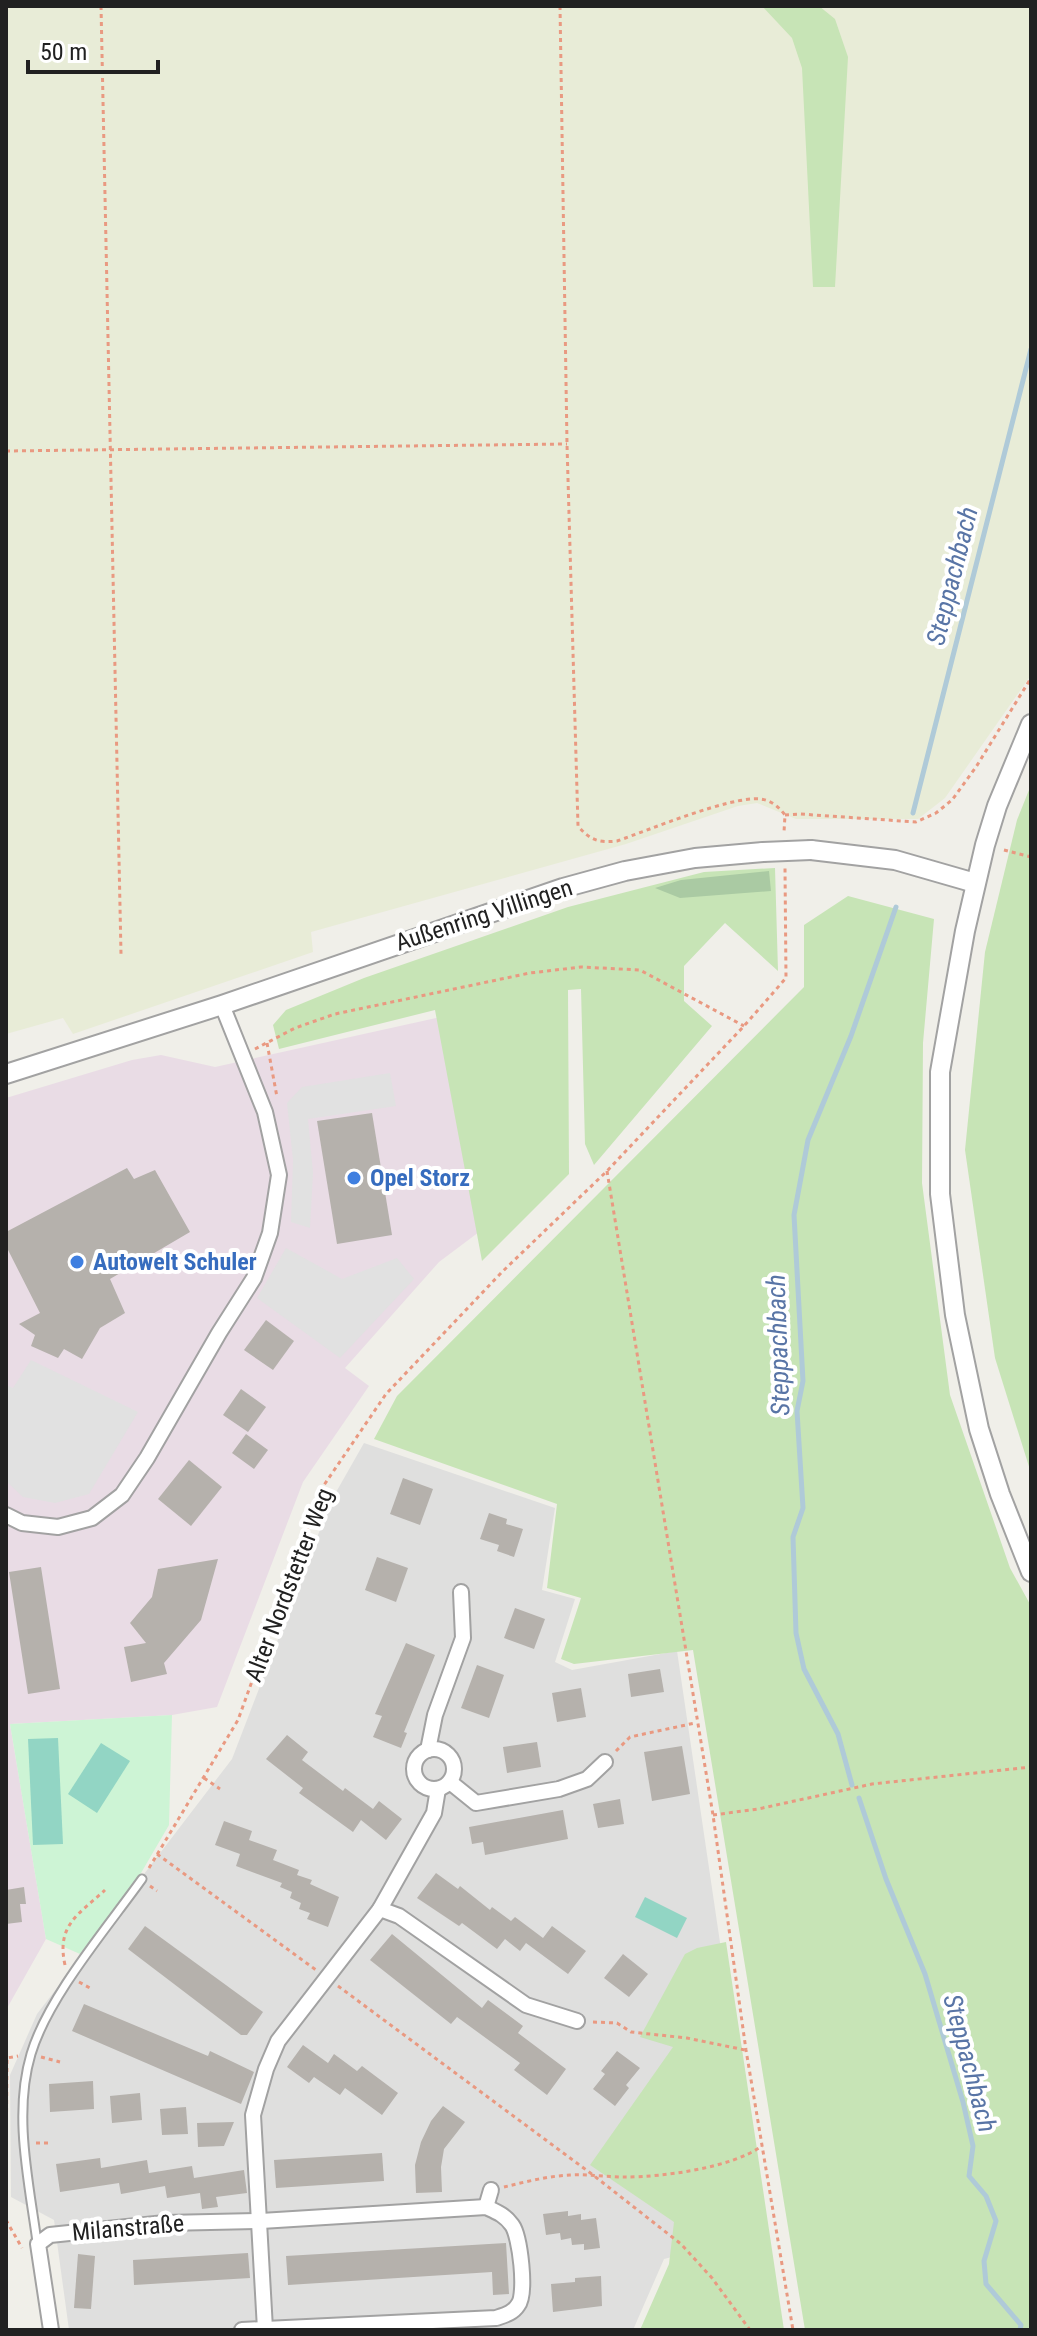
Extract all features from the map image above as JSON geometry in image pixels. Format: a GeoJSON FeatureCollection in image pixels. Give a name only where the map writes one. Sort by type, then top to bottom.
{"type":"FeatureCollection","features":[{"type":"Feature","properties":{"kind":"street"},"geometry":{"type":"LineString","coordinates":[[1031,724],[997,806],[975,883],[940,1072],[940,1194],[955,1315],[979,1429],[1000,1494],[1031,1572]]}},
{"type":"Feature","properties":{"kind":"street","name":"Außenring Villingen"},"geometry":{"type":"LineString","coordinates":[[6,1074],[222,1005],[563,888],[625,871],[695,858],[811,850],[895,860],[975,883]]}},
{"type":"Feature","properties":{"kind":"street"},"geometry":{"type":"LineString","coordinates":[[6,1515],[22,1523],[58,1527],[92,1518],[122,1495],[254,1278],[270,1233],[279,1175],[265,1112],[222,1005]]}},
{"type":"Feature","properties":{"kind":"street"},"geometry":{"type":"LineString","coordinates":[[428,1750],[435,1715],[463,1638],[461,1592]]}},
{"type":"Feature","properties":{"kind":"street"},"geometry":{"type":"LineString","coordinates":[[265,2329],[253,2115],[266,2069],[278,2041],[380,1909],[434,1813],[444,1785],[454,1770],[451,1757],[441,1750],[428,1750],[417,1758],[414,1771],[419,1783],[425,1787],[444,1785],[476,1803],[559,1789],[587,1779],[605,1762]]}},
{"type":"Feature","properties":{"kind":"street"},"geometry":{"type":"LineString","coordinates":[[380,1909],[399,1916],[526,2005],[577,2021]]}},
{"type":"Feature","properties":{"kind":"street"},"geometry":{"type":"LineString","coordinates":[[242,2330],[496,2318],[509,2314],[520,2304],[524,2288],[515,2228],[504,2215],[486,2207],[491,2190]]}},
{"type":"Feature","properties":{"kind":"street","name":"Milanstraße"},"geometry":{"type":"LineString","coordinates":[[51,2330],[38,2244],[50,2235],[165,2223],[261,2221],[486,2207]]}},
{"type":"Feature","properties":{"kind":"lane"},"geometry":{"type":"LineString","coordinates":[[38,2244],[24,2143],[25,2091],[31,2055],[49,2012],[142,1879]]}},
{"type":"Feature","properties":{"kind":"path"},"geometry":{"type":"LineString","coordinates":[[101,6],[108,452],[121,954]]}},
{"type":"Feature","properties":{"kind":"path"},"geometry":{"type":"LineString","coordinates":[[560,6],[567,444],[578,826],[588,838],[600,843],[617,841],[740,800],[763,799],[785,815],[784,835]]}},
{"type":"Feature","properties":{"kind":"path"},"geometry":{"type":"LineString","coordinates":[[6,451],[567,444]]}},
{"type":"Feature","properties":{"kind":"path"},"geometry":{"type":"LineString","coordinates":[[785,815],[916,822],[936,813],[952,800],[976,767],[1031,678]]}},
{"type":"Feature","properties":{"kind":"path"},"geometry":{"type":"LineString","coordinates":[[985,845],[1031,857]]}},
{"type":"Feature","properties":{"kind":"path","name":"Alter Nordstetter Weg"},"geometry":{"type":"LineString","coordinates":[[142,1879],[238,1720],[322,1488],[386,1394],[502,1272],[607,1171],[786,978],[785,867]]}},
{"type":"Feature","properties":{"kind":"path"},"geometry":{"type":"LineString","coordinates":[[250,1052],[295,1028],[335,1014],[530,973],[581,967],[640,970],[744,1026]]}},
{"type":"Feature","properties":{"kind":"path"},"geometry":{"type":"LineString","coordinates":[[607,1171],[695,1723],[713,1815],[746,2050],[793,2330]]}},
{"type":"Feature","properties":{"kind":"path"},"geometry":{"type":"LineString","coordinates":[[605,1762],[630,1737],[695,1723]]}},
{"type":"Feature","properties":{"kind":"path"},"geometry":{"type":"LineString","coordinates":[[713,1815],[758,1809],[872,1784],[1031,1767]]}},
{"type":"Feature","properties":{"kind":"path"},"geometry":{"type":"LineString","coordinates":[[204,1778],[220,1789]]}},
{"type":"Feature","properties":{"kind":"path"},"geometry":{"type":"LineString","coordinates":[[157,1854],[593,2175],[681,2244],[712,2278],[750,2330]]}},
{"type":"Feature","properties":{"kind":"path"},"geometry":{"type":"LineString","coordinates":[[72,1979],[65,1964],[63,1937],[68,1924],[105,1890]]}},
{"type":"Feature","properties":{"kind":"path"},"geometry":{"type":"LineString","coordinates":[[577,2021],[617,2023],[631,2032],[687,2038],[746,2050]]}},
{"type":"Feature","properties":{"kind":"path"},"geometry":{"type":"LineString","coordinates":[[6,2176],[7,2058],[31,2055],[60,2062]]}},
{"type":"Feature","properties":{"kind":"path"},"geometry":{"type":"LineString","coordinates":[[491,2190],[553,2177],[660,2175],[714,2164],[762,2146]]}},
{"type":"Feature","properties":{"kind":"shaded area"},"geometry":{"type":"Polygon","coordinates":[[[549,993],[555,1175],[439,1262],[345,1368],[369,1386],[303,1482],[217,1707],[172,1715],[10,1724],[46,1939],[6,2010],[6,1098],[132,1060],[161,1055],[215,1067],[549,993]]]}},
{"type":"Feature","properties":{"kind":"shaded area"},"geometry":{"type":"Polygon","coordinates":[[[390,1073],[396,1106],[308,1119],[313,1173],[310,1228],[291,1222],[293,1160],[287,1103],[302,1087],[390,1073]]]}},
{"type":"Feature","properties":{"kind":"shaded area"},"geometry":{"type":"Polygon","coordinates":[[[286,1248],[342,1279],[397,1258],[414,1279],[340,1358],[257,1298],[286,1248]]]}},
{"type":"Feature","properties":{"kind":"shaded area"},"geometry":{"type":"Polygon","coordinates":[[[31,1360],[138,1412],[89,1494],[55,1503],[23,1497],[6,1481],[6,1385],[13,1388],[31,1360]]]}},
{"type":"Feature","properties":{"kind":"shaded area"},"geometry":{"type":"Polygon","coordinates":[[[364,1443],[555,1508],[542,1590],[575,1599],[555,1662],[572,1670],[677,1651],[763,2234],[664,2259],[633,2330],[69,2330],[54,2220],[11,2197],[10,2075],[37,2014],[232,1759],[331,1501],[364,1443]]]}},
{"type":"Feature","properties":{"kind":"green space"},"geometry":{"type":"Polygon","coordinates":[[[6,6],[1031,6],[1031,675],[945,798],[918,819],[796,819],[757,803],[738,806],[626,844],[311,932],[313,952],[73,1034],[63,1018],[6,1034],[6,6]]]}},
{"type":"Feature","properties":{"kind":"green space"},"geometry":{"type":"Polygon","coordinates":[[[762,6],[819,6],[835,19],[848,57],[835,287],[813,287],[802,68],[792,38],[762,6]]]}},
{"type":"Feature","properties":{"kind":"green space"},"geometry":{"type":"Polygon","coordinates":[[[1031,785],[1031,1473],[995,1358],[965,1150],[985,952],[1017,820],[1031,785]]]}},
{"type":"Feature","properties":{"kind":"green space"},"geometry":{"type":"Polygon","coordinates":[[[775,868],[778,971],[725,923],[684,966],[684,1001],[712,1026],[594,1165],[585,1144],[581,989],[568,990],[569,1174],[482,1261],[435,1010],[279,1049],[273,1025],[286,1010],[364,978],[568,907],[704,872],[775,868]]]}},
{"type":"Feature","properties":{"kind":"green space"},"geometry":{"type":"Polygon","coordinates":[[[769,871],[771,891],[680,898],[655,888],[681,880],[769,871]]]}},
{"type":"Feature","properties":{"kind":"green space"},"geometry":{"type":"Polygon","coordinates":[[[848,896],[934,919],[923,1043],[922,1183],[950,1395],[1010,1568],[1031,1606],[1031,2330],[805,2330],[693,1650],[574,1664],[561,1659],[581,1598],[547,1588],[557,1504],[374,1439],[397,1396],[804,987],[804,925],[848,896]]]}},
{"type":"Feature","properties":{"kind":"green space"},"geometry":{"type":"Polygon","coordinates":[[[172,1715],[169,1825],[141,1873],[80,1954],[46,1939],[10,1724],[172,1715]]]}},
{"type":"Feature","properties":{"kind":"green space"},"geometry":{"type":"Polygon","coordinates":[[[58,1738],[63,1844],[33,1845],[28,1739],[58,1738]]]}},
{"type":"Feature","properties":{"kind":"green space"},"geometry":{"type":"Polygon","coordinates":[[[101,1743],[130,1761],[97,1813],[68,1794],[101,1743]]]}},
{"type":"Feature","properties":{"kind":"green space"},"geometry":{"type":"Polygon","coordinates":[[[645,1897],[687,1918],[677,1938],[635,1917],[645,1897]]]}},
{"type":"Feature","properties":{"kind":"green space"},"geometry":{"type":"Polygon","coordinates":[[[726,1942],[784,2330],[640,2330],[669,2264],[674,2222],[590,2165],[673,2047],[640,2037],[685,1954],[726,1942]]]}},
{"type":"Feature","properties":{"kind":"building","name":"Opel Storz"},"geometry":{"type":"Polygon","coordinates":[[[372,1113],[392,1235],[337,1244],[317,1121],[372,1113]]]}},
{"type":"Feature","properties":{"kind":"building","name":"Autowelt Schuler"},"geometry":{"type":"Polygon","coordinates":[[[127,1168],[134,1179],[155,1170],[190,1232],[110,1279],[125,1313],[100,1328],[82,1359],[64,1349],[58,1358],[31,1346],[35,1335],[19,1324],[40,1313],[6,1246],[6,1232],[127,1168]]]}},
{"type":"Feature","properties":{"kind":"building"},"geometry":{"type":"Polygon","coordinates":[[[266,1320],[294,1341],[273,1370],[244,1350],[266,1320]]]}},
{"type":"Feature","properties":{"kind":"building"},"geometry":{"type":"Polygon","coordinates":[[[241,1389],[266,1407],[248,1432],[223,1415],[241,1389]]]}},
{"type":"Feature","properties":{"kind":"building"},"geometry":{"type":"Polygon","coordinates":[[[246,1434],[268,1450],[254,1469],[232,1453],[246,1434]]]}},
{"type":"Feature","properties":{"kind":"building"},"geometry":{"type":"Polygon","coordinates":[[[189,1460],[222,1487],[191,1526],[158,1499],[189,1460]]]}},
{"type":"Feature","properties":{"kind":"building"},"geometry":{"type":"Polygon","coordinates":[[[403,1478],[433,1489],[420,1525],[390,1514],[403,1478]]]}},
{"type":"Feature","properties":{"kind":"building"},"geometry":{"type":"Polygon","coordinates":[[[489,1513],[507,1519],[506,1524],[523,1529],[514,1557],[497,1551],[499,1545],[480,1539],[489,1513]]]}},
{"type":"Feature","properties":{"kind":"building"},"geometry":{"type":"Polygon","coordinates":[[[377,1557],[408,1568],[396,1602],[365,1590],[377,1557]]]}},
{"type":"Feature","properties":{"kind":"building"},"geometry":{"type":"Polygon","coordinates":[[[218,1559],[201,1620],[164,1663],[167,1674],[131,1682],[124,1647],[146,1643],[130,1623],[152,1597],[158,1569],[218,1559]]]}},
{"type":"Feature","properties":{"kind":"building"},"geometry":{"type":"Polygon","coordinates":[[[41,1567],[60,1689],[28,1694],[9,1572],[41,1567]]]}},
{"type":"Feature","properties":{"kind":"building"},"geometry":{"type":"Polygon","coordinates":[[[515,1608],[545,1619],[534,1649],[504,1638],[515,1608]]]}},
{"type":"Feature","properties":{"kind":"building"},"geometry":{"type":"Polygon","coordinates":[[[406,1643],[435,1655],[404,1732],[407,1733],[401,1748],[373,1737],[382,1716],[375,1714],[406,1643]]]}},
{"type":"Feature","properties":{"kind":"building"},"geometry":{"type":"Polygon","coordinates":[[[477,1665],[504,1675],[489,1718],[461,1708],[477,1665]]]}},
{"type":"Feature","properties":{"kind":"building"},"geometry":{"type":"Polygon","coordinates":[[[660,1669],[664,1692],[631,1697],[628,1674],[660,1669]]]}},
{"type":"Feature","properties":{"kind":"building"},"geometry":{"type":"Polygon","coordinates":[[[581,1688],[586,1717],[557,1722],[552,1693],[581,1688]]]}},
{"type":"Feature","properties":{"kind":"building"},"geometry":{"type":"Polygon","coordinates":[[[287,1735],[308,1752],[302,1760],[343,1791],[345,1788],[373,1809],[379,1801],[402,1819],[386,1840],[361,1820],[353,1832],[299,1793],[303,1788],[266,1759],[287,1735]]]}},
{"type":"Feature","properties":{"kind":"building"},"geometry":{"type":"Polygon","coordinates":[[[537,1742],[541,1767],[507,1773],[503,1747],[537,1742]]]}},
{"type":"Feature","properties":{"kind":"building"},"geometry":{"type":"Polygon","coordinates":[[[682,1746],[690,1794],[652,1801],[644,1752],[682,1746]]]}},
{"type":"Feature","properties":{"kind":"building"},"geometry":{"type":"Polygon","coordinates":[[[620,1799],[624,1824],[598,1828],[593,1804],[620,1799]]]}},
{"type":"Feature","properties":{"kind":"building"},"geometry":{"type":"Polygon","coordinates":[[[563,1810],[568,1839],[485,1855],[483,1842],[472,1844],[469,1827],[563,1810]]]}},
{"type":"Feature","properties":{"kind":"building"},"geometry":{"type":"Polygon","coordinates":[[[224,1821],[252,1831],[249,1840],[277,1850],[273,1860],[299,1870],[297,1875],[312,1880],[310,1884],[339,1897],[328,1927],[307,1919],[310,1913],[299,1909],[301,1903],[290,1898],[292,1892],[280,1887],[282,1883],[236,1866],[240,1854],[215,1845],[224,1821]]]}},
{"type":"Feature","properties":{"kind":"building"},"geometry":{"type":"Polygon","coordinates":[[[436,1873],[458,1889],[460,1886],[490,1910],[492,1907],[511,1921],[515,1917],[543,1938],[552,1926],[586,1951],[568,1974],[526,1943],[520,1951],[505,1939],[497,1949],[462,1923],[459,1926],[417,1898],[436,1873]]]}},
{"type":"Feature","properties":{"kind":"building"},"geometry":{"type":"Polygon","coordinates":[[[24,1887],[26,1904],[20,1904],[22,1922],[6,1924],[6,1890],[24,1887]]]}},
{"type":"Feature","properties":{"kind":"building"},"geometry":{"type":"Polygon","coordinates":[[[145,1926],[263,2012],[247,2035],[241,2035],[128,1949],[145,1926]]]}},
{"type":"Feature","properties":{"kind":"building"},"geometry":{"type":"Polygon","coordinates":[[[392,1934],[482,2008],[488,2000],[523,2026],[518,2033],[566,2069],[547,2095],[514,2070],[520,2063],[457,2017],[451,2024],[370,1960],[392,1934]]]}},
{"type":"Feature","properties":{"kind":"building"},"geometry":{"type":"Polygon","coordinates":[[[623,1954],[648,1974],[629,1997],[604,1978],[623,1954]]]}},
{"type":"Feature","properties":{"kind":"building"},"geometry":{"type":"Polygon","coordinates":[[[84,2004],[208,2056],[210,2051],[254,2072],[241,2104],[72,2031],[84,2004]]]}},
{"type":"Feature","properties":{"kind":"building"},"geometry":{"type":"Polygon","coordinates":[[[303,2045],[328,2063],[334,2054],[357,2071],[362,2066],[398,2093],[382,2115],[345,2088],[340,2095],[314,2077],[309,2083],[287,2067],[303,2045]]]}},
{"type":"Feature","properties":{"kind":"building"},"geometry":{"type":"Polygon","coordinates":[[[617,2051],[640,2068],[615,2106],[593,2089],[605,2074],[601,2071],[617,2051]]]}},
{"type":"Feature","properties":{"kind":"building"},"geometry":{"type":"Polygon","coordinates":[[[93,2081],[94,2109],[50,2112],[49,2084],[93,2081]]]}},
{"type":"Feature","properties":{"kind":"building"},"geometry":{"type":"Polygon","coordinates":[[[140,2093],[142,2120],[112,2123],[110,2096],[140,2093]]]}},
{"type":"Feature","properties":{"kind":"building"},"geometry":{"type":"Polygon","coordinates":[[[443,2106],[465,2122],[444,2149],[442,2192],[416,2193],[415,2165],[421,2142],[431,2121],[443,2106]]]}},
{"type":"Feature","properties":{"kind":"building"},"geometry":{"type":"Polygon","coordinates":[[[186,2107],[188,2134],[162,2135],[160,2109],[186,2107]]]}},
{"type":"Feature","properties":{"kind":"building"},"geometry":{"type":"Polygon","coordinates":[[[234,2122],[224,2146],[198,2147],[197,2123],[234,2122]]]}},
{"type":"Feature","properties":{"kind":"building"},"geometry":{"type":"Polygon","coordinates":[[[382,2153],[384,2181],[276,2188],[274,2160],[382,2153]]]}},
{"type":"Feature","properties":{"kind":"building"},"geometry":{"type":"Polygon","coordinates":[[[100,2158],[101,2168],[147,2160],[149,2173],[192,2166],[194,2178],[244,2170],[247,2193],[216,2197],[218,2207],[202,2209],[200,2193],[167,2198],[165,2186],[121,2194],[119,2183],[60,2192],[56,2164],[100,2158]]]}},
{"type":"Feature","properties":{"kind":"building"},"geometry":{"type":"Polygon","coordinates":[[[568,2211],[568,2216],[581,2214],[581,2220],[596,2218],[600,2248],[584,2250],[584,2244],[572,2245],[571,2238],[561,2240],[560,2233],[546,2235],[543,2214],[568,2211]]]}},
{"type":"Feature","properties":{"kind":"building"},"geometry":{"type":"Polygon","coordinates":[[[506,2243],[509,2294],[493,2295],[492,2272],[288,2285],[286,2256],[506,2243]]]}},
{"type":"Feature","properties":{"kind":"building"},"geometry":{"type":"Polygon","coordinates":[[[248,2253],[250,2278],[134,2285],[133,2260],[248,2253]]]}},
{"type":"Feature","properties":{"kind":"building"},"geometry":{"type":"Polygon","coordinates":[[[78,2254],[95,2256],[91,2309],[74,2308],[78,2254]]]}},
{"type":"Feature","properties":{"kind":"building"},"geometry":{"type":"Polygon","coordinates":[[[601,2276],[602,2306],[553,2312],[551,2284],[601,2276]]]}},
{"type":"Feature","properties":{"kind":"waterway","name":"Steppachbach"},"geometry":{"type":"LineString","coordinates":[[913,813],[1031,349]]}},
{"type":"Feature","properties":{"kind":"waterway","name":"Steppachbach"},"geometry":{"type":"LineString","coordinates":[[852,1785],[838,1734],[804,1669],[796,1633],[793,1537],[803,1508],[797,1411],[803,1381],[794,1215],[808,1140],[851,1036],[896,907]]}},
{"type":"Feature","properties":{"kind":"waterway","name":"Steppachbach"},"geometry":{"type":"LineString","coordinates":[[859,1798],[886,1879],[925,1974],[963,2102],[973,2146],[969,2176],[986,2196],[996,2221],[984,2261],[986,2284],[1021,2325],[1020,2330]]}},
{"type":"Feature","properties":{"kind":"place","name":"Opel Storz"},"geometry":{"type":"Point","coordinates":[354,1178]}},
{"type":"Feature","properties":{"kind":"place","name":"Autowelt Schuler"},"geometry":{"type":"Point","coordinates":[77,1262]}}]}
